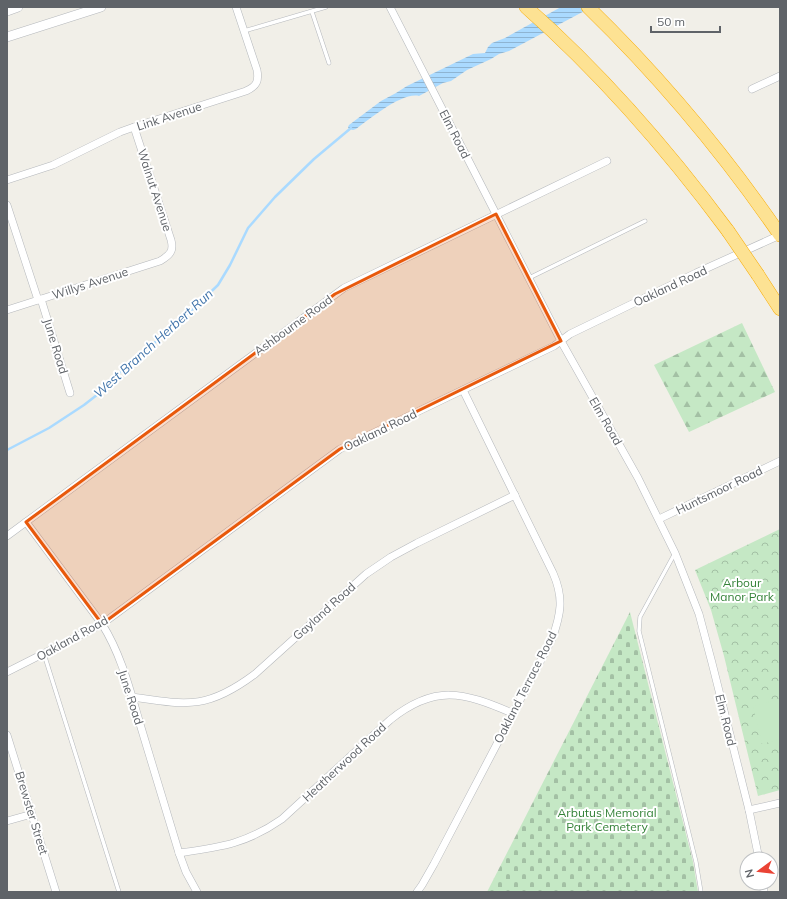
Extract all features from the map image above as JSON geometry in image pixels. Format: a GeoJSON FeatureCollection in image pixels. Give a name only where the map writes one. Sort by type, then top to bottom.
{"type":"FeatureCollection","features":[{"type":"Feature","properties":{"kind":"highway"},"geometry":{"type":"LineString","coordinates":[[526,7],[606,84],[643,125],[728,232],[780,310]]}},
{"type":"Feature","properties":{"kind":"highway"},"geometry":{"type":"LineString","coordinates":[[588,7],[658,79],[698,124],[734,170],[780,235]]}},
{"type":"Feature","properties":{"kind":"street"},"geometry":{"type":"LineString","coordinates":[[7,11],[18,7]]}},
{"type":"Feature","properties":{"kind":"street"},"geometry":{"type":"LineString","coordinates":[[7,37],[101,7]]}},
{"type":"Feature","properties":{"kind":"street","name":"Link Avenue"},"geometry":{"type":"LineString","coordinates":[[7,180],[53,165],[134,127],[253,88],[257,84],[259,78],[236,7]]}},
{"type":"Feature","properties":{"kind":"street","name":"Elm Road"},"geometry":{"type":"LineString","coordinates":[[390,7],[561,341],[621,446],[675,553],[699,614],[749,810],[757,851]]}},
{"type":"Feature","properties":{"kind":"street"},"geometry":{"type":"LineString","coordinates":[[752,90],[780,76]]}},
{"type":"Feature","properties":{"kind":"street","name":"Walnut Avenue"},"geometry":{"type":"LineString","coordinates":[[134,127],[172,240],[172,253]]}},
{"type":"Feature","properties":{"kind":"street","name":"Ashbourne Road"},"geometry":{"type":"LineString","coordinates":[[7,536],[335,294],[360,280],[607,160]]}},
{"type":"Feature","properties":{"kind":"street","name":"June Road"},"geometry":{"type":"LineString","coordinates":[[7,205],[40,299],[70,394]]}},
{"type":"Feature","properties":{"kind":"street","name":"Oakland Road"},"geometry":{"type":"LineString","coordinates":[[7,672],[102,624],[340,449],[554,346],[570,334],[780,235]]}},
{"type":"Feature","properties":{"kind":"street","name":"Willys Avenue"},"geometry":{"type":"LineString","coordinates":[[7,310],[160,260],[172,253]]}},
{"type":"Feature","properties":{"kind":"street","name":"Oakland Terrace Road"},"geometry":{"type":"LineString","coordinates":[[417,892],[434,864],[552,639],[560,613],[558,584],[463,390]]}},
{"type":"Feature","properties":{"kind":"street","name":"Huntsmoor Road"},"geometry":{"type":"LineString","coordinates":[[659,519],[780,461]]}},
{"type":"Feature","properties":{"kind":"street","name":"Gayland Road"},"geometry":{"type":"LineString","coordinates":[[132,697],[176,703],[193,703],[209,700],[224,694],[239,686],[255,674],[366,574],[417,543],[515,495]]}},
{"type":"Feature","properties":{"kind":"street","name":"June Road"},"geometry":{"type":"LineString","coordinates":[[26,522],[102,624],[117,652],[179,853],[186,872],[197,892]]}},
{"type":"Feature","properties":{"kind":"street","name":"Heatherwood Road"},"geometry":{"type":"LineString","coordinates":[[179,853],[219,848],[266,830],[282,819],[390,720],[402,710],[417,702],[432,697],[460,695],[478,699],[512,713]]}},
{"type":"Feature","properties":{"kind":"street","name":"Brewster Street"},"geometry":{"type":"LineString","coordinates":[[7,735],[56,892]]}},
{"type":"Feature","properties":{"kind":"street"},"geometry":{"type":"LineString","coordinates":[[749,810],[780,803]]}},
{"type":"Feature","properties":{"kind":"street"},"geometry":{"type":"LineString","coordinates":[[7,821],[32,814]]}},
{"type":"Feature","properties":{"kind":"lane"},"geometry":{"type":"LineString","coordinates":[[244,32],[326,7]]}},
{"type":"Feature","properties":{"kind":"lane"},"geometry":{"type":"LineString","coordinates":[[312,12],[329,63]]}},
{"type":"Feature","properties":{"kind":"lane"},"geometry":{"type":"LineString","coordinates":[[529,278],[645,221]]}},
{"type":"Feature","properties":{"kind":"lane"},"geometry":{"type":"LineString","coordinates":[[675,553],[640,617],[639,631],[696,862],[701,892]]}},
{"type":"Feature","properties":{"kind":"lane"},"geometry":{"type":"LineString","coordinates":[[44,654],[119,892]]}},
{"type":"Feature","properties":{"kind":"highlighted area"},"geometry":{"type":"Polygon","coordinates":[[[496,214],[561,341],[340,449],[102,624],[26,522],[335,294],[496,214]]]}},
{"type":"Feature","properties":{"kind":"green space"},"geometry":{"type":"Polygon","coordinates":[[[742,323],[775,392],[689,432],[654,365],[742,323]]]}},
{"type":"Feature","properties":{"kind":"green space","name":"Arbour Manor Park"},"geometry":{"type":"Polygon","coordinates":[[[780,529],[780,790],[758,796],[724,656],[711,610],[695,570],[780,529]]]}},
{"type":"Feature","properties":{"kind":"green space","name":"Arbutus Memorial Park Cemetery"},"geometry":{"type":"Polygon","coordinates":[[[630,612],[693,862],[698,892],[487,892],[630,612]]]}},
{"type":"Feature","properties":{"kind":"green space"},"geometry":{"type":"Polygon","coordinates":[[[780,699],[780,739],[762,744],[753,706],[780,699]]]}},
{"type":"Feature","properties":{"kind":"water"},"geometry":{"type":"Polygon","coordinates":[[[561,7],[592,7],[509,51],[499,54],[467,70],[451,81],[443,83],[419,96],[404,98],[395,102],[356,129],[349,129],[349,125],[381,101],[407,86],[473,54],[485,53],[492,43],[505,38],[561,7]]]}},
{"type":"Feature","properties":{"kind":"waterway","name":"West Branch Herbert Run"},"geometry":{"type":"LineString","coordinates":[[7,450],[49,428],[84,405],[102,391],[130,362],[158,340],[194,308],[218,285],[230,265],[248,228],[275,197],[314,159],[351,128]]}}]}
